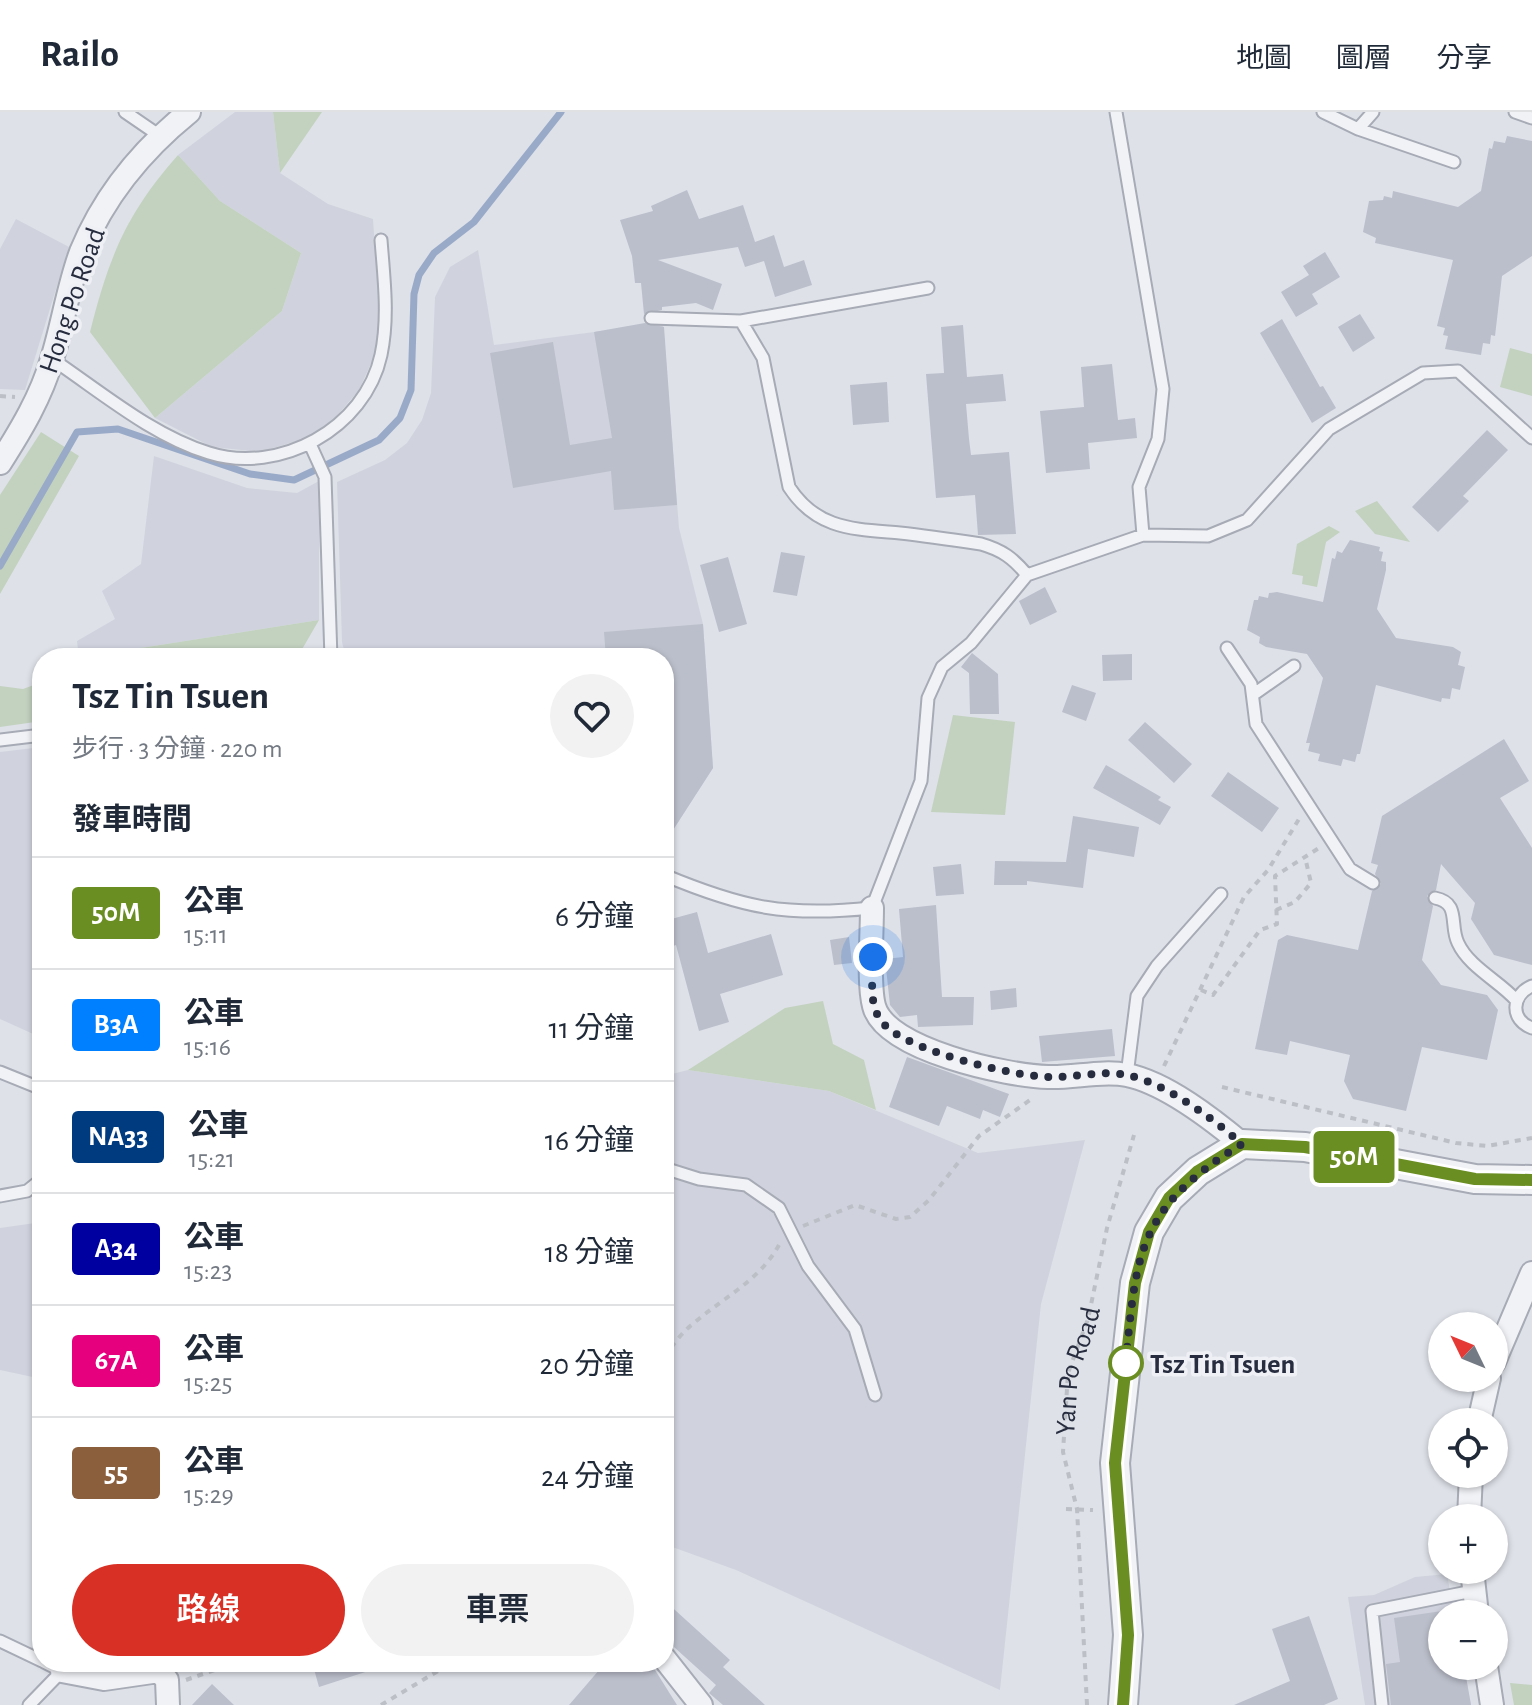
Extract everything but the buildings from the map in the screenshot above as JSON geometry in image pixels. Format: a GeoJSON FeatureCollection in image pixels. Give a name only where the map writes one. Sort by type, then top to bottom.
{"type":"FeatureCollection","features":[{"type":"Feature","properties":{"kind":"street","name":"Hong Po Road"},"geometry":{"type":"LineString","coordinates":[[0,463],[22,429],[52,359],[72,279],[94,224],[126,175],[160,136],[189,112]]}},
{"type":"Feature","properties":{"kind":"street"},"geometry":{"type":"LineString","coordinates":[[872,908],[873,1006],[882,1024],[901,1037],[979,1066],[1048,1077],[1127,1075],[1209,1117],[1242,1144],[1305,1147],[1475,1179],[1532,1180]]}},
{"type":"Feature","properties":{"kind":"street","name":"Yan Po Road"},"geometry":{"type":"LineString","coordinates":[[1123,1705],[1128,1635],[1115,1463],[1135,1283],[1149,1232],[1169,1198],[1198,1171],[1242,1144]]}},
{"type":"Feature","properties":{"kind":"street"},"geometry":{"type":"LineString","coordinates":[[1508,1329],[1532,1273]]}},
{"type":"Feature","properties":{"kind":"street"},"geometry":{"type":"LineString","coordinates":[[674,1671],[701,1705]]}},
{"type":"Feature","properties":{"kind":"street"},"geometry":{"type":"LineString","coordinates":[[76,1672],[104,1679],[152,1672]]}},
{"type":"Feature","properties":{"kind":"street"},"geometry":{"type":"LineString","coordinates":[[159,1672],[168,1696]]}},
{"type":"Feature","properties":{"kind":"street"},"geometry":{"type":"LineString","coordinates":[[1488,1680],[1492,1705]]}},
{"type":"Feature","properties":{"kind":"lane"},"geometry":{"type":"LineString","coordinates":[[125,112],[160,136]]}},
{"type":"Feature","properties":{"kind":"lane"},"geometry":{"type":"LineString","coordinates":[[1116,112],[1163,389],[1158,439],[1139,487],[1143,535]]}},
{"type":"Feature","properties":{"kind":"lane"},"geometry":{"type":"LineString","coordinates":[[1323,112],[1358,129],[1454,162]]}},
{"type":"Feature","properties":{"kind":"lane"},"geometry":{"type":"LineString","coordinates":[[1358,129],[1373,112]]}},
{"type":"Feature","properties":{"kind":"lane"},"geometry":{"type":"LineString","coordinates":[[1515,112],[1532,118]]}},
{"type":"Feature","properties":{"kind":"lane"},"geometry":{"type":"LineString","coordinates":[[52,359],[130,412],[210,453],[261,458],[310,444],[341,422],[357,403],[380,359],[387,322],[381,240]]}},
{"type":"Feature","properties":{"kind":"lane"},"geometry":{"type":"LineString","coordinates":[[651,318],[741,321],[928,288]]}},
{"type":"Feature","properties":{"kind":"lane"},"geometry":{"type":"LineString","coordinates":[[741,321],[763,358],[789,487],[804,506],[838,528],[990,547],[1015,560],[1027,575]]}},
{"type":"Feature","properties":{"kind":"lane"},"geometry":{"type":"LineString","coordinates":[[674,879],[717,898],[768,910],[820,914],[872,908],[921,781],[928,698],[942,667],[971,643],[1027,575],[1143,535],[1208,536],[1247,520],[1329,429],[1423,373],[1458,371],[1532,438]]}},
{"type":"Feature","properties":{"kind":"lane"},"geometry":{"type":"LineString","coordinates":[[310,444],[325,477],[331,648]]}},
{"type":"Feature","properties":{"kind":"lane"},"geometry":{"type":"LineString","coordinates":[[1227,648],[1254,694],[1256,724],[1357,876],[1373,883]]}},
{"type":"Feature","properties":{"kind":"lane"},"geometry":{"type":"LineString","coordinates":[[1254,694],[1294,666]]}},
{"type":"Feature","properties":{"kind":"lane"},"geometry":{"type":"LineString","coordinates":[[0,740],[32,736]]}},
{"type":"Feature","properties":{"kind":"lane"},"geometry":{"type":"LineString","coordinates":[[1127,1075],[1137,996],[1157,966],[1221,894]]}},
{"type":"Feature","properties":{"kind":"lane"},"geometry":{"type":"LineString","coordinates":[[1435,898],[1449,904],[1453,911],[1456,941],[1468,959],[1499,981],[1516,1000],[1516,1015],[1532,1028]]}},
{"type":"Feature","properties":{"kind":"lane"},"geometry":{"type":"LineString","coordinates":[[1516,1000],[1532,986]]}},
{"type":"Feature","properties":{"kind":"lane"},"geometry":{"type":"LineString","coordinates":[[0,1072],[32,1085]]}},
{"type":"Feature","properties":{"kind":"lane"},"geometry":{"type":"LineString","coordinates":[[674,1171],[699,1179],[746,1185],[779,1208],[808,1266],[855,1329],[875,1395]]}},
{"type":"Feature","properties":{"kind":"lane"},"geometry":{"type":"LineString","coordinates":[[0,1196],[27,1191],[32,1187]]}},
{"type":"Feature","properties":{"kind":"lane"},"geometry":{"type":"LineString","coordinates":[[1382,1705],[1372,1611],[1459,1584]]}},
{"type":"Feature","properties":{"kind":"lane"},"geometry":{"type":"LineString","coordinates":[[0,1641],[32,1657]]}},
{"type":"Feature","properties":{"kind":"lane"},"geometry":{"type":"LineString","coordinates":[[29,1705],[46,1672]]}},
{"type":"Feature","properties":{"kind":"path"},"geometry":{"type":"LineString","coordinates":[[1159,1076],[1244,897],[1268,870],[1308,804]]}},
{"type":"Feature","properties":{"kind":"path"},"geometry":{"type":"LineString","coordinates":[[1200,989],[1213,995],[1260,930],[1277,924],[1275,876],[1331,840]]}},
{"type":"Feature","properties":{"kind":"path"},"geometry":{"type":"LineString","coordinates":[[1276,910],[1295,902],[1311,883],[1305,857]]}},
{"type":"Feature","properties":{"kind":"path"},"geometry":{"type":"LineString","coordinates":[[674,1345],[694,1322],[743,1288],[769,1262],[789,1232],[855,1205],[896,1219],[910,1217],[929,1200],[979,1136],[1031,1099],[1048,1077]]}},
{"type":"Feature","properties":{"kind":"path"},"geometry":{"type":"LineString","coordinates":[[1222,1087],[1456,1143],[1487,1146],[1532,1138]]}},
{"type":"Feature","properties":{"kind":"path","name":"Yan Po Road"},"geometry":{"type":"LineString","coordinates":[[1087,1705],[1077,1509],[1063,1452],[1068,1373],[1088,1319],[1107,1228],[1134,1135]]}},
{"type":"Feature","properties":{"kind":"path"},"geometry":{"type":"LineString","coordinates":[[168,1696],[217,1672]]}},
{"type":"Feature","properties":{"kind":"path"},"geometry":{"type":"LineString","coordinates":[[381,1705],[436,1672]]}},
{"type":"Feature","properties":{"kind":"shaded area"},"geometry":{"type":"Polygon","coordinates":[[[235,112],[273,112],[280,173],[328,204],[373,219],[380,322],[374,357],[359,390],[336,417],[307,438],[260,452],[212,447],[155,418],[282,311],[301,253],[220,201],[178,155],[235,112]]]}},
{"type":"Feature","properties":{"kind":"shaded area"},"geometry":{"type":"Polygon","coordinates":[[[16,219],[69,247],[25,390],[0,389],[0,249],[16,219]]]}},
{"type":"Feature","properties":{"kind":"shaded area"},"geometry":{"type":"Polygon","coordinates":[[[478,250],[494,345],[663,323],[679,528],[703,624],[713,768],[674,829],[674,648],[344,648],[337,482],[385,460],[407,443],[422,420],[431,393],[435,297],[450,267],[478,250]]]}},
{"type":"Feature","properties":{"kind":"shaded area"},"geometry":{"type":"Polygon","coordinates":[[[154,456],[247,488],[297,493],[319,481],[319,620],[140,648],[78,648],[77,641],[115,619],[102,591],[141,564],[154,456]]]}},
{"type":"Feature","properties":{"kind":"shaded area"},"geometry":{"type":"Polygon","coordinates":[[[32,748],[32,1033],[0,1019],[0,752],[32,748]]]}},
{"type":"Feature","properties":{"kind":"shaded area"},"geometry":{"type":"Polygon","coordinates":[[[688,1070],[829,1091],[978,1153],[1085,1140],[1041,1304],[1000,1690],[736,1570],[674,1548],[674,1074],[688,1070]]]}},
{"type":"Feature","properties":{"kind":"shaded area"},"geometry":{"type":"Polygon","coordinates":[[[32,1223],[32,1377],[0,1370],[0,1228],[32,1223]]]}},
{"type":"Feature","properties":{"kind":"shaded area"},"geometry":{"type":"Polygon","coordinates":[[[1428,1576],[1428,1584],[1449,1584],[1452,1600],[1428,1600],[1428,1680],[1467,1680],[1471,1705],[1365,1705],[1348,1597],[1374,1595],[1415,1577],[1428,1576]]]}},
{"type":"Feature","properties":{"kind":"green space"},"geometry":{"type":"Polygon","coordinates":[[[273,112],[322,112],[280,173],[273,112]]]}},
{"type":"Feature","properties":{"kind":"green space"},"geometry":{"type":"Polygon","coordinates":[[[178,155],[220,201],[301,253],[282,311],[155,418],[90,332],[112,259],[132,217],[178,155]]]}},
{"type":"Feature","properties":{"kind":"green space"},"geometry":{"type":"Polygon","coordinates":[[[1510,348],[1532,354],[1532,396],[1500,387],[1510,348]]]}},
{"type":"Feature","properties":{"kind":"green space"},"geometry":{"type":"Polygon","coordinates":[[[41,432],[79,456],[0,594],[0,495],[41,432]]]}},
{"type":"Feature","properties":{"kind":"green space"},"geometry":{"type":"Polygon","coordinates":[[[1377,501],[1410,542],[1375,534],[1355,511],[1377,501]]]}},
{"type":"Feature","properties":{"kind":"green space"},"geometry":{"type":"Polygon","coordinates":[[[1329,526],[1340,532],[1326,542],[1317,587],[1302,584],[1303,576],[1292,574],[1297,544],[1329,526]]]}},
{"type":"Feature","properties":{"kind":"green space"},"geometry":{"type":"Polygon","coordinates":[[[319,620],[303,648],[140,648],[319,620]]]}},
{"type":"Feature","properties":{"kind":"green space"},"geometry":{"type":"Polygon","coordinates":[[[0,686],[23,689],[32,686],[32,722],[0,727],[0,686]]]}},
{"type":"Feature","properties":{"kind":"green space"},"geometry":{"type":"Polygon","coordinates":[[[953,715],[1015,722],[1005,815],[931,812],[953,715]]]}},
{"type":"Feature","properties":{"kind":"green space"},"geometry":{"type":"Polygon","coordinates":[[[823,1001],[833,1044],[864,1060],[876,1110],[829,1091],[688,1070],[785,1008],[823,1001]]]}},
{"type":"Feature","properties":{"kind":"green space"},"geometry":{"type":"Polygon","coordinates":[[[1510,1683],[1532,1685],[1532,1705],[1514,1705],[1510,1683]]]}},
{"type":"Feature","properties":{"kind":"waterway"},"geometry":{"type":"LineString","coordinates":[[0,566],[77,432],[118,429],[250,474],[294,480],[379,440],[400,418],[411,390],[414,294],[419,275],[434,253],[474,222],[561,112]]}},
{"type":"Feature","properties":{"kind":"bus line","name":"50M"},"geometry":{"type":"LineString","coordinates":[[1123,1705],[1128,1635],[1115,1463],[1135,1283],[1149,1232],[1169,1198],[1198,1171],[1242,1144],[1305,1147],[1475,1179],[1532,1180]]}},
{"type":"Feature","properties":{"kind":"place","name":"Tsz Tin Tsuen"},"geometry":{"type":"Point","coordinates":[1126,1363]}},
{"type":"Feature","properties":{"kind":"route"},"geometry":{"type":"LineString","coordinates":[[873,957],[873,1006],[882,1024],[901,1037],[979,1066],[1019,1074],[1048,1077],[1127,1075],[1209,1117],[1242,1144],[1198,1171],[1169,1198],[1149,1232],[1135,1283],[1124,1378],[1126,1363]]}}]}
